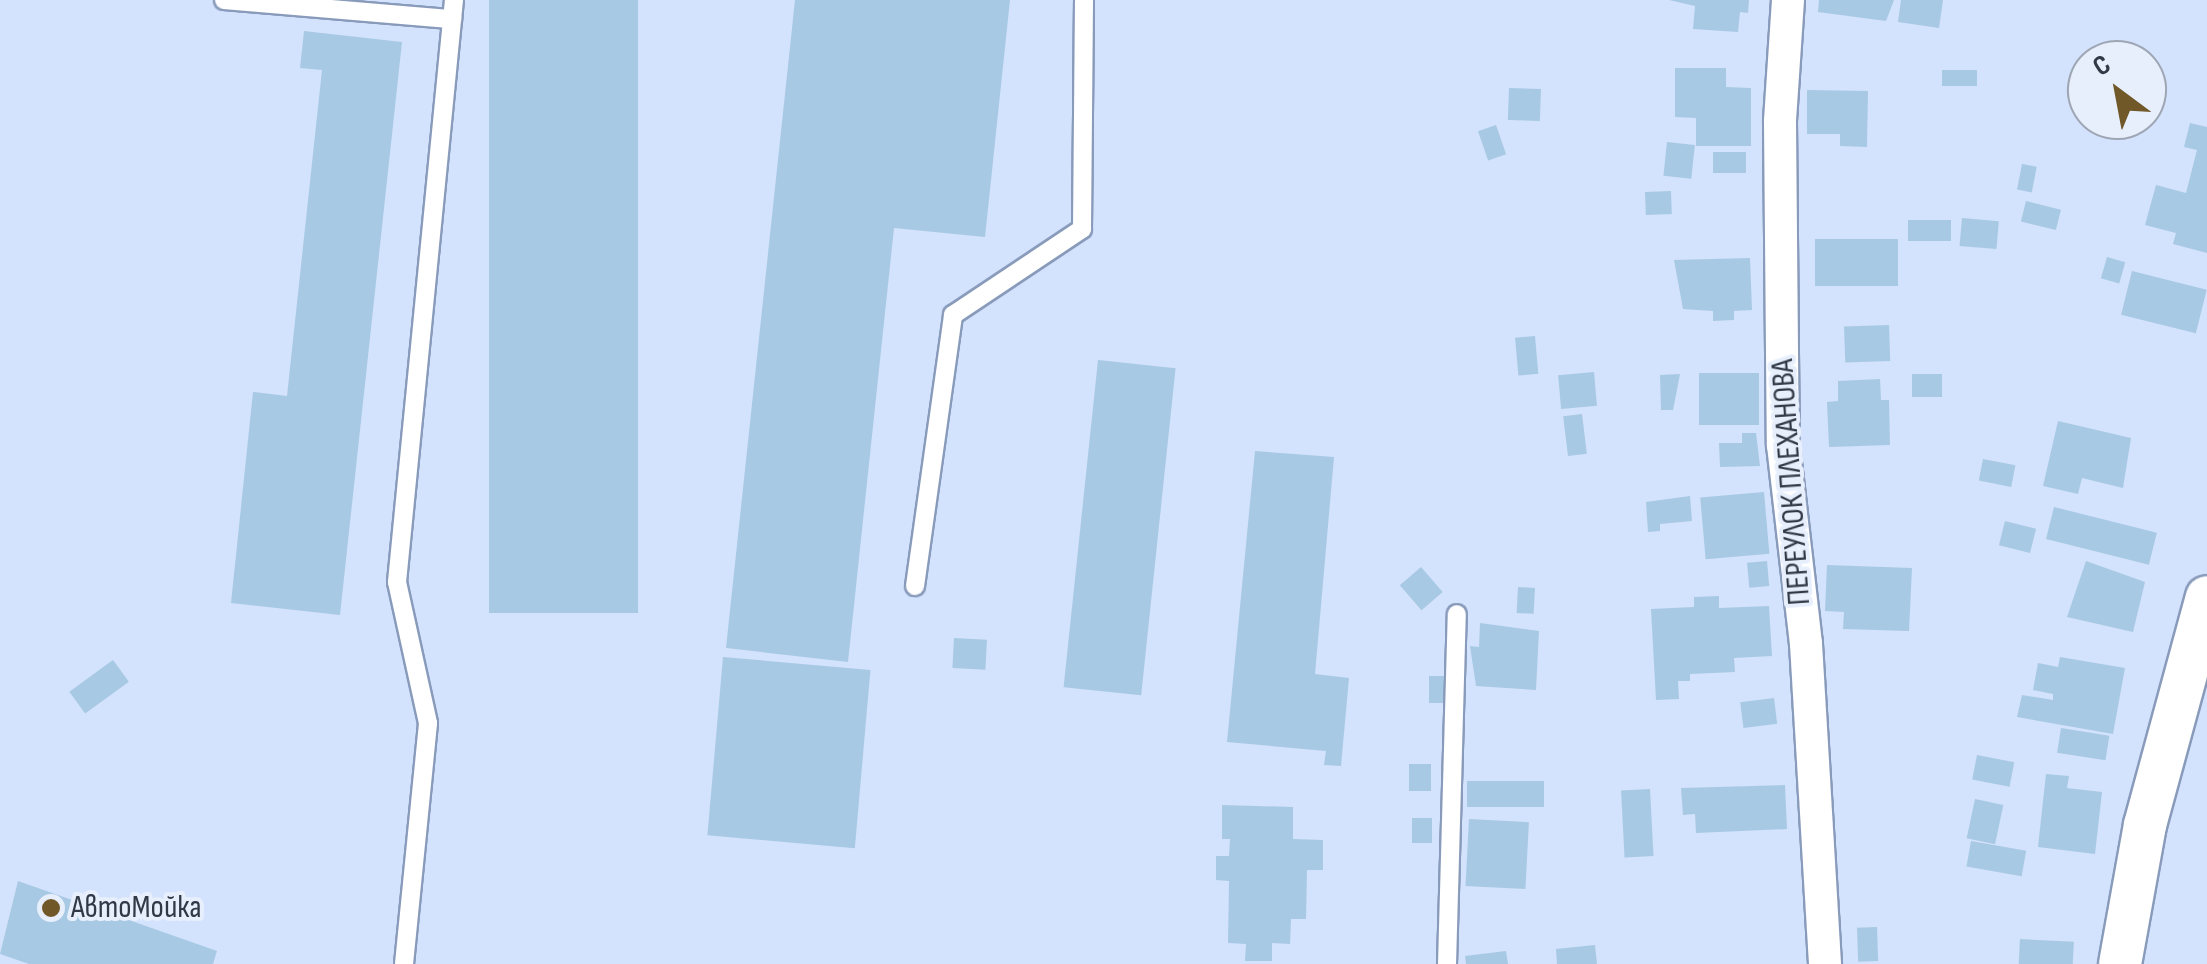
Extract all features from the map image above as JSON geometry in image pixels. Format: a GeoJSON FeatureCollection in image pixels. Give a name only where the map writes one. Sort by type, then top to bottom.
{"type":"FeatureCollection","features":[{"type":"Feature","properties":{"kind":"street","name":"ПЕРЕУЛОК ПЛЕХАНОВА"},"geometry":{"type":"LineString","coordinates":[[1788,0],[1780,122],[1783,444],[1806,644],[1825,964]]}},
{"type":"Feature","properties":{"kind":"street"},"geometry":{"type":"LineString","coordinates":[[2120,964],[2145,825],[2207,597]]}},
{"type":"Feature","properties":{"kind":"lane"},"geometry":{"type":"LineString","coordinates":[[224,0],[454,10],[396,582],[428,723],[404,964]]}},
{"type":"Feature","properties":{"kind":"lane"},"geometry":{"type":"LineString","coordinates":[[915,586],[953,315],[1082,229],[1084,0]]}},
{"type":"Feature","properties":{"kind":"lane"},"geometry":{"type":"LineString","coordinates":[[1447,964],[1457,614]]}},
{"type":"Feature","properties":{"kind":"building"},"geometry":{"type":"Polygon","coordinates":[[[489,0],[638,0],[638,613],[489,613],[489,0]]]}},
{"type":"Feature","properties":{"kind":"building"},"geometry":{"type":"Polygon","coordinates":[[[795,0],[1010,0],[985,237],[894,228],[848,662],[726,648],[795,0]]]}},
{"type":"Feature","properties":{"kind":"building"},"geometry":{"type":"Polygon","coordinates":[[[1669,0],[1749,0],[1748,13],[1740,12],[1738,32],[1693,29],[1695,6],[1669,0]]]}},
{"type":"Feature","properties":{"kind":"building"},"geometry":{"type":"Polygon","coordinates":[[[1819,0],[1894,0],[1886,21],[1818,12],[1819,0]]]}},
{"type":"Feature","properties":{"kind":"building"},"geometry":{"type":"Polygon","coordinates":[[[1901,0],[1943,0],[1939,28],[1898,22],[1901,0]]]}},
{"type":"Feature","properties":{"kind":"building"},"geometry":{"type":"Polygon","coordinates":[[[304,31],[402,42],[340,615],[231,603],[253,392],[287,396],[322,70],[300,68],[304,31]]]}},
{"type":"Feature","properties":{"kind":"building"},"geometry":{"type":"Polygon","coordinates":[[[1675,68],[1726,68],[1726,87],[1751,88],[1751,146],[1696,146],[1696,118],[1675,117],[1675,68]]]}},
{"type":"Feature","properties":{"kind":"building"},"geometry":{"type":"Polygon","coordinates":[[[1942,70],[1977,70],[1977,86],[1942,86],[1942,70]]]}},
{"type":"Feature","properties":{"kind":"building"},"geometry":{"type":"Polygon","coordinates":[[[1509,88],[1541,89],[1540,121],[1508,120],[1509,88]]]}},
{"type":"Feature","properties":{"kind":"building"},"geometry":{"type":"Polygon","coordinates":[[[1807,90],[1868,91],[1867,147],[1840,146],[1840,134],[1807,134],[1807,90]]]}},
{"type":"Feature","properties":{"kind":"building"},"geometry":{"type":"Polygon","coordinates":[[[2190,123],[2207,127],[2207,253],[2173,244],[2176,233],[2145,225],[2156,185],[2186,193],[2197,150],[2184,147],[2190,123]]]}},
{"type":"Feature","properties":{"kind":"building"},"geometry":{"type":"Polygon","coordinates":[[[1496,125],[1506,154],[1488,160],[1478,131],[1496,125]]]}},
{"type":"Feature","properties":{"kind":"building"},"geometry":{"type":"Polygon","coordinates":[[[1667,142],[1695,145],[1691,179],[1663,176],[1667,142]]]}},
{"type":"Feature","properties":{"kind":"building"},"geometry":{"type":"Polygon","coordinates":[[[1713,152],[1746,152],[1746,173],[1713,173],[1713,152]]]}},
{"type":"Feature","properties":{"kind":"building"},"geometry":{"type":"Polygon","coordinates":[[[2022,164],[2037,167],[2032,192],[2017,190],[2022,164]]]}},
{"type":"Feature","properties":{"kind":"building"},"geometry":{"type":"Polygon","coordinates":[[[1671,191],[1672,214],[1646,215],[1645,192],[1671,191]]]}},
{"type":"Feature","properties":{"kind":"building"},"geometry":{"type":"Polygon","coordinates":[[[2026,201],[2061,210],[2056,230],[2021,221],[2026,201]]]}},
{"type":"Feature","properties":{"kind":"building"},"geometry":{"type":"Polygon","coordinates":[[[1962,218],[1999,221],[1996,249],[1960,246],[1962,218]]]}},
{"type":"Feature","properties":{"kind":"building"},"geometry":{"type":"Polygon","coordinates":[[[1908,220],[1951,220],[1951,241],[1908,241],[1908,220]]]}},
{"type":"Feature","properties":{"kind":"building"},"geometry":{"type":"Polygon","coordinates":[[[1815,239],[1898,239],[1898,286],[1815,286],[1815,239]]]}},
{"type":"Feature","properties":{"kind":"building"},"geometry":{"type":"Polygon","coordinates":[[[2107,257],[2125,262],[2119,283],[2101,278],[2107,257]]]}},
{"type":"Feature","properties":{"kind":"building"},"geometry":{"type":"Polygon","coordinates":[[[1750,258],[1752,310],[1734,311],[1734,320],[1713,321],[1713,311],[1683,309],[1674,260],[1750,258]]]}},
{"type":"Feature","properties":{"kind":"building"},"geometry":{"type":"Polygon","coordinates":[[[2132,271],[2207,290],[2196,333],[2121,315],[2132,271]]]}},
{"type":"Feature","properties":{"kind":"building"},"geometry":{"type":"Polygon","coordinates":[[[1889,325],[1890,361],[1845,363],[1844,327],[1889,325]]]}},
{"type":"Feature","properties":{"kind":"building"},"geometry":{"type":"Polygon","coordinates":[[[1535,336],[1538,374],[1518,376],[1515,338],[1535,336]]]}},
{"type":"Feature","properties":{"kind":"building"},"geometry":{"type":"Polygon","coordinates":[[[1098,360],[1176,368],[1141,695],[1064,687],[1098,360]]]}},
{"type":"Feature","properties":{"kind":"building"},"geometry":{"type":"Polygon","coordinates":[[[1594,372],[1597,406],[1561,409],[1558,375],[1594,372]]]}},
{"type":"Feature","properties":{"kind":"building"},"geometry":{"type":"Polygon","coordinates":[[[1699,373],[1759,373],[1759,425],[1699,425],[1699,373]]]}},
{"type":"Feature","properties":{"kind":"building"},"geometry":{"type":"Polygon","coordinates":[[[1680,374],[1673,410],[1661,410],[1660,375],[1680,374]]]}},
{"type":"Feature","properties":{"kind":"building"},"geometry":{"type":"Polygon","coordinates":[[[1912,374],[1942,374],[1942,397],[1912,397],[1912,374]]]}},
{"type":"Feature","properties":{"kind":"building"},"geometry":{"type":"Polygon","coordinates":[[[1880,379],[1881,400],[1889,400],[1890,445],[1829,447],[1827,402],[1838,401],[1838,381],[1880,379]]]}},
{"type":"Feature","properties":{"kind":"building"},"geometry":{"type":"Polygon","coordinates":[[[1582,414],[1587,454],[1568,456],[1563,416],[1582,414]]]}},
{"type":"Feature","properties":{"kind":"building"},"geometry":{"type":"Polygon","coordinates":[[[2058,421],[2131,438],[2123,488],[2082,478],[2078,494],[2043,486],[2058,421]]]}},
{"type":"Feature","properties":{"kind":"building"},"geometry":{"type":"Polygon","coordinates":[[[1742,433],[1756,433],[1760,466],[1720,467],[1719,443],[1742,443],[1742,433]]]}},
{"type":"Feature","properties":{"kind":"building"},"geometry":{"type":"Polygon","coordinates":[[[1255,451],[1334,457],[1315,674],[1349,678],[1341,766],[1324,765],[1326,751],[1227,742],[1255,451]]]}},
{"type":"Feature","properties":{"kind":"building"},"geometry":{"type":"Polygon","coordinates":[[[1983,459],[2015,465],[2011,487],[1979,481],[1983,459]]]}},
{"type":"Feature","properties":{"kind":"building"},"geometry":{"type":"Polygon","coordinates":[[[1764,492],[1769,554],[1706,559],[1700,498],[1764,492]]]}},
{"type":"Feature","properties":{"kind":"building"},"geometry":{"type":"Polygon","coordinates":[[[1690,496],[1692,521],[1660,524],[1660,531],[1648,532],[1646,502],[1690,496]]]}},
{"type":"Feature","properties":{"kind":"building"},"geometry":{"type":"Polygon","coordinates":[[[2054,507],[2157,533],[2149,565],[2046,539],[2054,507]]]}},
{"type":"Feature","properties":{"kind":"building"},"geometry":{"type":"Polygon","coordinates":[[[2005,521],[2036,529],[2030,553],[1999,545],[2005,521]]]}},
{"type":"Feature","properties":{"kind":"building"},"geometry":{"type":"Polygon","coordinates":[[[1767,561],[1769,586],[1749,588],[1747,563],[1767,561]]]}},
{"type":"Feature","properties":{"kind":"building"},"geometry":{"type":"Polygon","coordinates":[[[2086,561],[2145,582],[2133,632],[2067,617],[2086,561]]]}},
{"type":"Feature","properties":{"kind":"building"},"geometry":{"type":"Polygon","coordinates":[[[1827,565],[1912,568],[1909,631],[1843,629],[1844,612],[1825,611],[1827,565]]]}},
{"type":"Feature","properties":{"kind":"building"},"geometry":{"type":"Polygon","coordinates":[[[1421,567],[1443,592],[1422,610],[1400,585],[1421,567]]]}},
{"type":"Feature","properties":{"kind":"building"},"geometry":{"type":"Polygon","coordinates":[[[1518,587],[1535,588],[1534,614],[1517,613],[1518,587]]]}},
{"type":"Feature","properties":{"kind":"building"},"geometry":{"type":"Polygon","coordinates":[[[1719,596],[1719,608],[1769,606],[1772,656],[1734,658],[1735,672],[1690,674],[1690,681],[1678,681],[1679,699],[1656,700],[1651,609],[1694,607],[1694,597],[1719,596]]]}},
{"type":"Feature","properties":{"kind":"building"},"geometry":{"type":"Polygon","coordinates":[[[1480,623],[1539,631],[1536,690],[1476,686],[1470,646],[1479,647],[1480,623]]]}},
{"type":"Feature","properties":{"kind":"building"},"geometry":{"type":"Polygon","coordinates":[[[954,638],[987,640],[985,670],[952,668],[954,638]]]}},
{"type":"Feature","properties":{"kind":"building"},"geometry":{"type":"Polygon","coordinates":[[[723,657],[870,670],[855,848],[707,835],[723,657]]]}},
{"type":"Feature","properties":{"kind":"building"},"geometry":{"type":"Polygon","coordinates":[[[2060,657],[2125,668],[2113,734],[2017,717],[2022,695],[2053,700],[2053,694],[2033,690],[2038,663],[2058,667],[2060,657]]]}},
{"type":"Feature","properties":{"kind":"building"},"geometry":{"type":"Polygon","coordinates":[[[113,660],[129,682],[85,714],[69,692],[113,660]]]}},
{"type":"Feature","properties":{"kind":"building"},"geometry":{"type":"Polygon","coordinates":[[[1429,676],[1447,676],[1447,703],[1429,703],[1429,676]]]}},
{"type":"Feature","properties":{"kind":"building"},"geometry":{"type":"Polygon","coordinates":[[[1774,698],[1777,724],[1743,728],[1740,702],[1774,698]]]}},
{"type":"Feature","properties":{"kind":"building"},"geometry":{"type":"Polygon","coordinates":[[[2061,728],[2109,736],[2105,760],[2057,753],[2061,728]]]}},
{"type":"Feature","properties":{"kind":"building"},"geometry":{"type":"Polygon","coordinates":[[[1977,755],[2014,762],[2010,787],[1972,780],[1977,755]]]}},
{"type":"Feature","properties":{"kind":"building"},"geometry":{"type":"Polygon","coordinates":[[[1409,764],[1431,764],[1431,791],[1409,791],[1409,764]]]}},
{"type":"Feature","properties":{"kind":"building"},"geometry":{"type":"Polygon","coordinates":[[[2046,774],[2069,776],[2067,788],[2102,792],[2095,854],[2038,847],[2046,774]]]}},
{"type":"Feature","properties":{"kind":"building"},"geometry":{"type":"Polygon","coordinates":[[[1467,781],[1544,781],[1544,807],[1467,807],[1467,781]]]}},
{"type":"Feature","properties":{"kind":"building"},"geometry":{"type":"Polygon","coordinates":[[[1785,785],[1787,829],[1696,833],[1695,814],[1683,815],[1681,788],[1785,785]]]}},
{"type":"Feature","properties":{"kind":"building"},"geometry":{"type":"Polygon","coordinates":[[[1650,789],[1654,856],[1625,857],[1621,791],[1650,789]]]}},
{"type":"Feature","properties":{"kind":"building"},"geometry":{"type":"Polygon","coordinates":[[[1975,799],[2003,805],[1995,844],[1967,838],[1975,799]]]}},
{"type":"Feature","properties":{"kind":"building"},"geometry":{"type":"Polygon","coordinates":[[[1222,805],[1293,807],[1293,839],[1323,840],[1323,870],[1307,870],[1306,919],[1291,919],[1290,944],[1272,943],[1272,961],[1245,961],[1246,944],[1228,943],[1229,881],[1216,880],[1216,856],[1229,856],[1230,839],[1222,839],[1222,805]]]}},
{"type":"Feature","properties":{"kind":"building"},"geometry":{"type":"Polygon","coordinates":[[[1412,818],[1432,818],[1432,843],[1412,843],[1412,818]]]}},
{"type":"Feature","properties":{"kind":"building"},"geometry":{"type":"Polygon","coordinates":[[[1469,819],[1529,822],[1525,889],[1465,886],[1469,819]]]}},
{"type":"Feature","properties":{"kind":"building"},"geometry":{"type":"Polygon","coordinates":[[[1971,841],[2026,851],[2022,876],[1966,867],[1971,841]]]}},
{"type":"Feature","properties":{"kind":"building","name":"АвтоМойка"},"geometry":{"type":"Polygon","coordinates":[[[18,881],[217,951],[213,964],[29,964],[0,954],[18,881]]]}},
{"type":"Feature","properties":{"kind":"building"},"geometry":{"type":"Polygon","coordinates":[[[1877,927],[1878,961],[1858,962],[1857,928],[1877,927]]]}},
{"type":"Feature","properties":{"kind":"building"},"geometry":{"type":"Polygon","coordinates":[[[2020,939],[2074,942],[2073,964],[2019,964],[2020,939]]]}},
{"type":"Feature","properties":{"kind":"building"},"geometry":{"type":"Polygon","coordinates":[[[1595,945],[1597,964],[1557,964],[1556,949],[1595,945]]]}},
{"type":"Feature","properties":{"kind":"building"},"geometry":{"type":"Polygon","coordinates":[[[1506,951],[1508,964],[1466,964],[1465,956],[1506,951]]]}},
{"type":"Feature","properties":{"kind":"place","name":"АвтоМойка"},"geometry":{"type":"Point","coordinates":[51,908]}}]}
